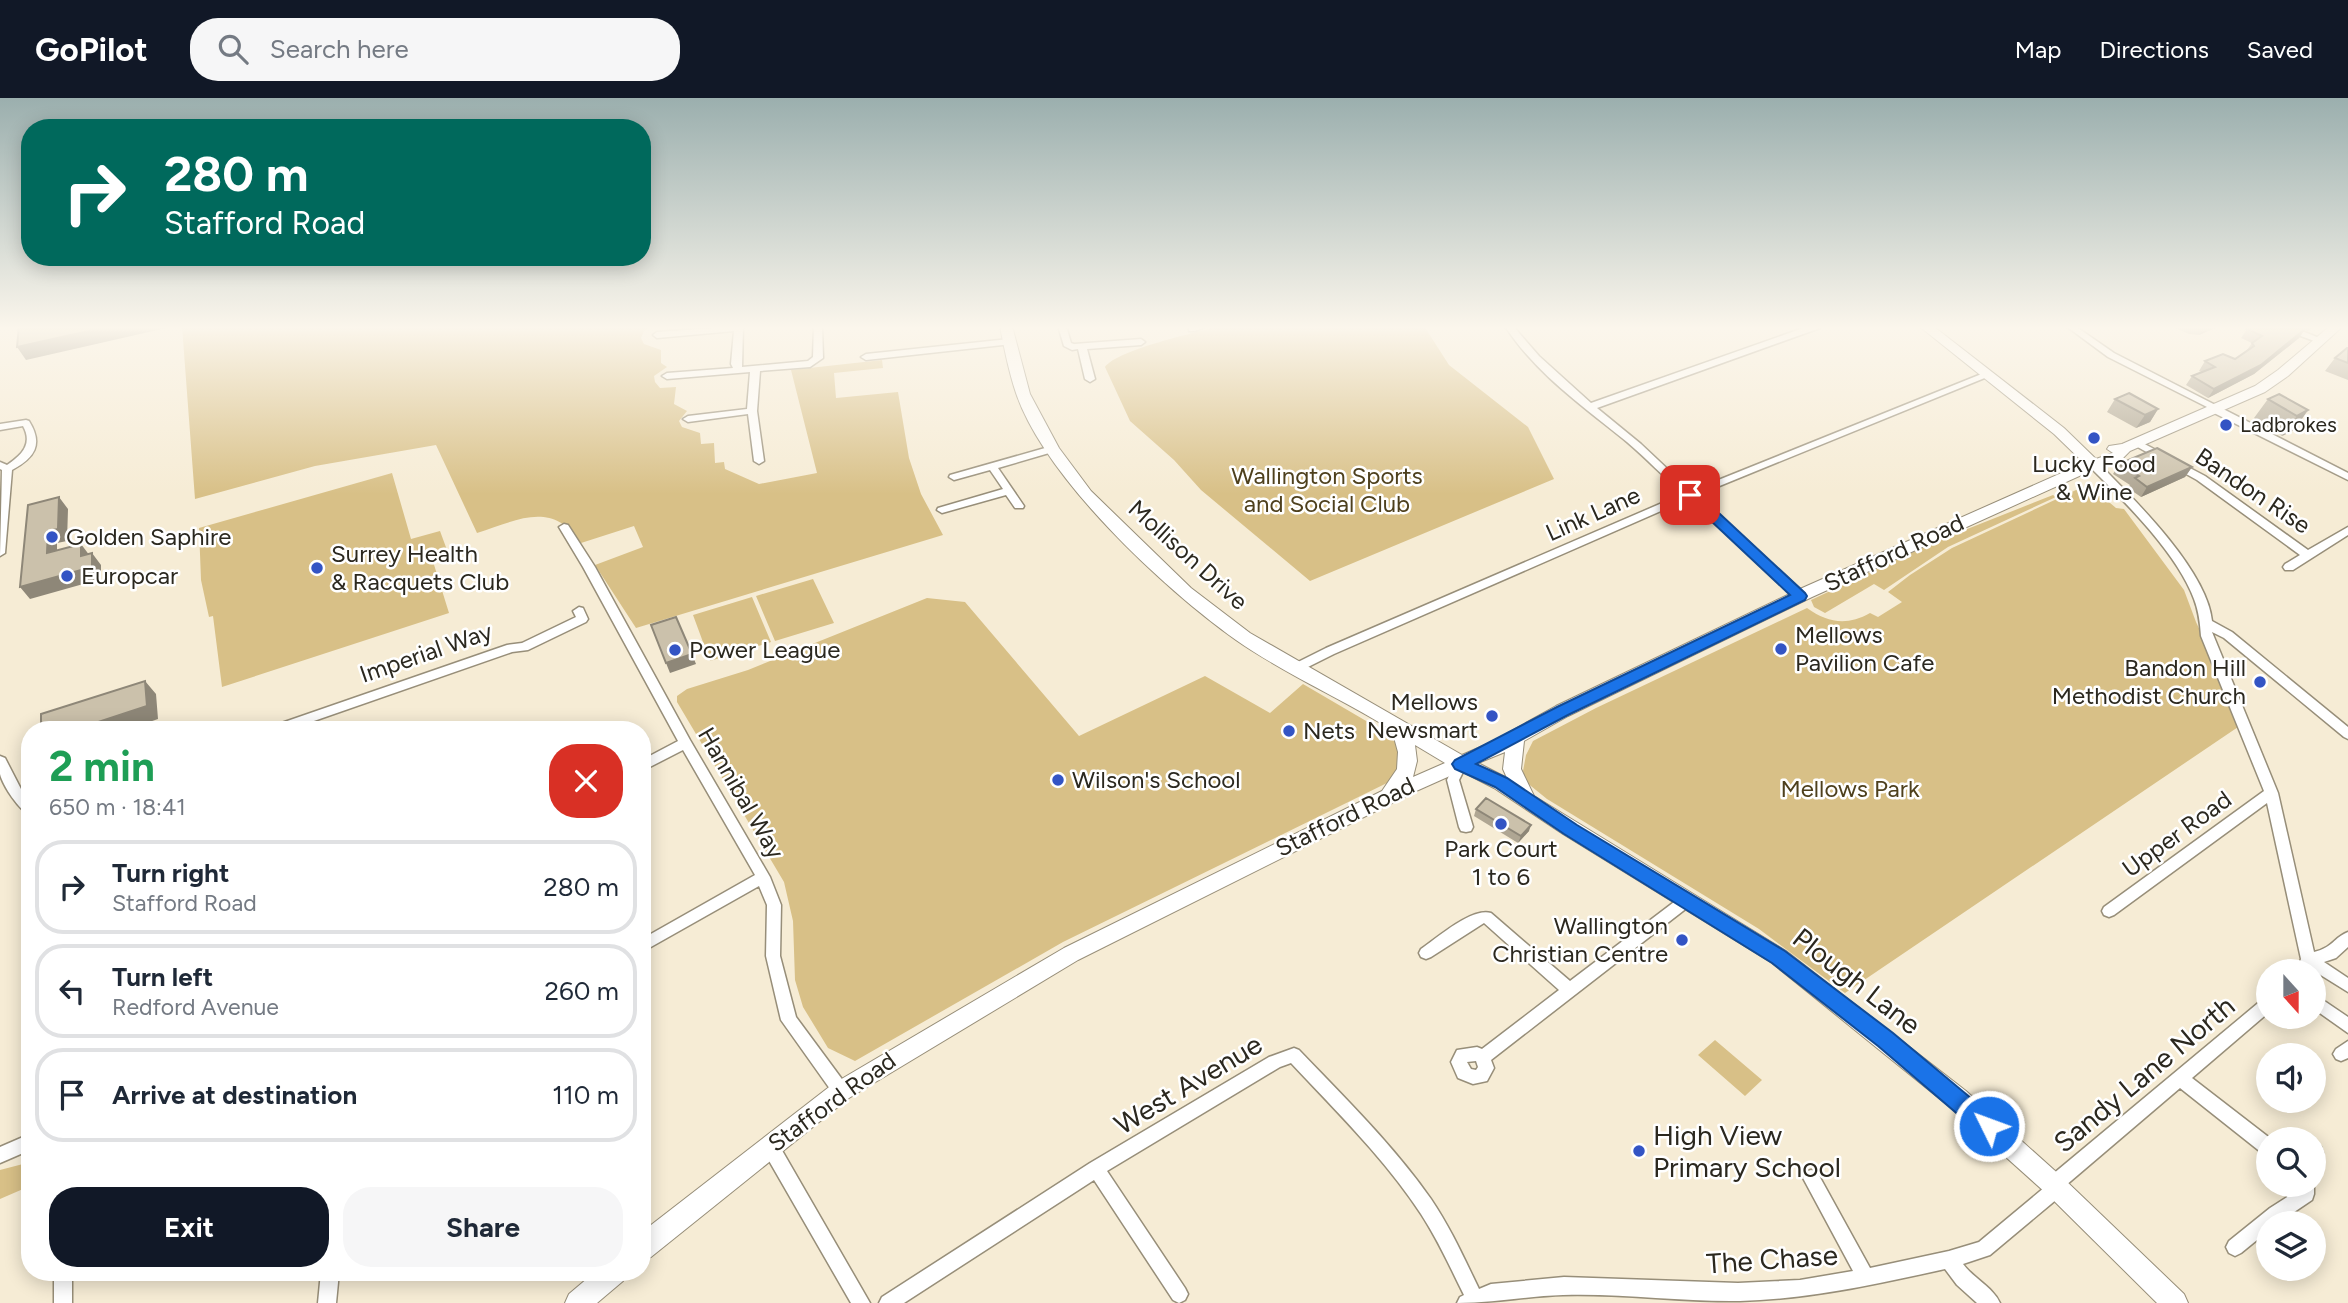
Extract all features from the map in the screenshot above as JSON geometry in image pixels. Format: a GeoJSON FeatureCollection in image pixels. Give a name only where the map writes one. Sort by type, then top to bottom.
{"type":"FeatureCollection","features":[{"type":"Feature","properties":{"kind":"main road","name":"Mollison Drive"},"geometry":{"type":"LineString","coordinates":[[1021,382],[1027,402],[1052,449],[1075,481],[1185,592],[1244,637],[1461,764]]}},
{"type":"Feature","properties":{"kind":"main road"},"geometry":{"type":"LineString","coordinates":[[1996,382],[2069,440],[2099,458]]}},
{"type":"Feature","properties":{"kind":"main road","name":"Stafford Road"},"geometry":{"type":"LineString","coordinates":[[651,1241],[841,1091],[1071,954],[1800,596],[2099,458],[2106,462],[2121,455],[2131,446],[2270,382]]}},
{"type":"Feature","properties":{"kind":"main road"},"geometry":{"type":"LineString","coordinates":[[1374,803],[1402,781],[1407,769],[1407,746],[1399,726]]}},
{"type":"Feature","properties":{"kind":"main road"},"geometry":{"type":"LineString","coordinates":[[1515,737],[1512,769],[1528,801]]}},
{"type":"Feature","properties":{"kind":"main road","name":"Plough Lane"},"geometry":{"type":"LineString","coordinates":[[1461,764],[1497,780],[1757,943],[1810,980],[1958,1099],[2054,1185],[2175,1303]]}},
{"type":"Feature","properties":{"kind":"main road"},"geometry":{"type":"LineString","coordinates":[[578,1303],[604,1281]]}},
{"type":"Feature","properties":{"kind":"street"},"geometry":{"type":"LineString","coordinates":[[754,382],[752,411],[759,460]]}},
{"type":"Feature","properties":{"kind":"street"},"geometry":{"type":"LineString","coordinates":[[1561,382],[1645,452],[1691,499],[1715,517],[1800,596]]}},
{"type":"Feature","properties":{"kind":"street"},"geometry":{"type":"LineString","coordinates":[[1590,407],[1659,382]]}},
{"type":"Feature","properties":{"kind":"street","name":"Link Lane"},"geometry":{"type":"LineString","coordinates":[[1298,667],[1690,495],[1969,382]]}},
{"type":"Feature","properties":{"kind":"street"},"geometry":{"type":"LineString","coordinates":[[2164,382],[2348,477]]}},
{"type":"Feature","properties":{"kind":"street"},"geometry":{"type":"LineString","coordinates":[[688,419],[752,411]]}},
{"type":"Feature","properties":{"kind":"street"},"geometry":{"type":"LineString","coordinates":[[0,427],[26,423],[31,430],[33,444],[30,453],[3,467],[0,552]]}},
{"type":"Feature","properties":{"kind":"street","name":"Bandon Rise"},"geometry":{"type":"LineString","coordinates":[[2131,446],[2200,478],[2308,555]]}},
{"type":"Feature","properties":{"kind":"street"},"geometry":{"type":"LineString","coordinates":[[954,477],[1052,449]]}},
{"type":"Feature","properties":{"kind":"street"},"geometry":{"type":"LineString","coordinates":[[2099,458],[2126,498],[2182,568],[2205,619],[2207,636],[2271,793],[2304,959]]}},
{"type":"Feature","properties":{"kind":"street"},"geometry":{"type":"LineString","coordinates":[[992,466],[1019,506]]}},
{"type":"Feature","properties":{"kind":"street"},"geometry":{"type":"LineString","coordinates":[[943,510],[1009,491]]}},
{"type":"Feature","properties":{"kind":"street","name":"Hannibal Way"},"geometry":{"type":"LineString","coordinates":[[564,527],[590,567],[685,743],[763,877],[774,905],[772,956],[789,1020],[841,1091]]}},
{"type":"Feature","properties":{"kind":"street","name":"Bandon Rise"},"geometry":{"type":"LineString","coordinates":[[2289,567],[2348,530]]}},
{"type":"Feature","properties":{"kind":"street","name":"Imperial Way"},"geometry":{"type":"LineString","coordinates":[[300,721],[469,662],[512,648],[524,647],[582,619],[579,611]]}},
{"type":"Feature","properties":{"kind":"street"},"geometry":{"type":"LineString","coordinates":[[2205,619],[2348,734]]}},
{"type":"Feature","properties":{"kind":"street"},"geometry":{"type":"LineString","coordinates":[[651,761],[685,743]]}},
{"type":"Feature","properties":{"kind":"street"},"geometry":{"type":"LineString","coordinates":[[0,761],[21,799]]}},
{"type":"Feature","properties":{"kind":"street"},"geometry":{"type":"LineString","coordinates":[[1461,764],[1453,780],[1466,827]]}},
{"type":"Feature","properties":{"kind":"street","name":"Upper Road"},"geometry":{"type":"LineString","coordinates":[[2109,911],[2271,793]]}},
{"type":"Feature","properties":{"kind":"street"},"geometry":{"type":"LineString","coordinates":[[651,941],[763,877]]}},
{"type":"Feature","properties":{"kind":"street"},"geometry":{"type":"LineString","coordinates":[[1483,1057],[1687,900]]}},
{"type":"Feature","properties":{"kind":"street"},"geometry":{"type":"LineString","coordinates":[[1426,953],[1476,919],[1486,917],[1571,991]]}},
{"type":"Feature","properties":{"kind":"street"},"geometry":{"type":"LineString","coordinates":[[2320,959],[2332,954],[2348,938]]}},
{"type":"Feature","properties":{"kind":"street"},"geometry":{"type":"LineString","coordinates":[[2326,975],[2348,986]]}},
{"type":"Feature","properties":{"kind":"street"},"geometry":{"type":"LineString","coordinates":[[2326,1010],[2348,1026]]}},
{"type":"Feature","properties":{"kind":"street","name":"Sandy Lane North"},"geometry":{"type":"LineString","coordinates":[[2054,1185],[2256,1014]]}},
{"type":"Feature","properties":{"kind":"street","name":"West Avenue"},"geometry":{"type":"LineString","coordinates":[[888,1303],[1096,1169],[1275,1062],[1294,1055],[1376,1141],[1402,1174],[1442,1232],[1473,1301]]}},
{"type":"Feature","properties":{"kind":"street"},"geometry":{"type":"LineString","coordinates":[[2180,1078],[2256,1138]]}},
{"type":"Feature","properties":{"kind":"street"},"geometry":{"type":"LineString","coordinates":[[0,1155],[21,1146]]}},
{"type":"Feature","properties":{"kind":"street"},"geometry":{"type":"LineString","coordinates":[[770,1146],[861,1303]]}},
{"type":"Feature","properties":{"kind":"street"},"geometry":{"type":"LineString","coordinates":[[1096,1169],[1179,1294]]}},
{"type":"Feature","properties":{"kind":"street"},"geometry":{"type":"LineString","coordinates":[[1811,1178],[1866,1278]]}},
{"type":"Feature","properties":{"kind":"street","name":"The Chase"},"geometry":{"type":"LineString","coordinates":[[1473,1301],[1506,1290],[1564,1286],[1738,1292],[1800,1289],[1866,1278],[1949,1260],[1984,1249],[2051,1193],[2054,1185]]}},
{"type":"Feature","properties":{"kind":"street"},"geometry":{"type":"LineString","coordinates":[[2235,1247],[2302,1197]]}},
{"type":"Feature","properties":{"kind":"street"},"geometry":{"type":"LineString","coordinates":[[1949,1260],[1963,1279],[1991,1303]]}},
{"type":"Feature","properties":{"kind":"street"},"geometry":{"type":"LineString","coordinates":[[63,1281],[63,1303]]}},
{"type":"Feature","properties":{"kind":"street"},"geometry":{"type":"LineString","coordinates":[[327,1303],[329,1281]]}},
{"type":"Feature","properties":{"kind":"green space"},"geometry":{"type":"Polygon","coordinates":[[[186,382],[655,382],[660,388],[676,387],[674,404],[687,411],[679,421],[682,427],[700,433],[701,444],[714,443],[715,463],[724,462],[725,469],[759,484],[817,473],[794,382],[835,382],[836,398],[898,392],[909,458],[921,494],[943,535],[636,628],[595,565],[643,547],[634,526],[581,543],[558,521],[546,518],[520,519],[477,533],[436,445],[315,466],[195,499],[186,382]]]}},
{"type":"Feature","properties":{"kind":"green space","name":"Wallington Sports and Social Club"},"geometry":{"type":"Polygon","coordinates":[[[1112,382],[1471,382],[1528,427],[1554,479],[1310,581],[1201,490],[1174,460],[1130,421],[1112,382]]]}},
{"type":"Feature","properties":{"kind":"green space","name":"Surrey Health & Racquets Club"},"geometry":{"type":"Polygon","coordinates":[[[392,473],[411,539],[440,531],[447,550],[431,555],[449,613],[222,687],[213,616],[209,617],[201,580],[199,528],[392,473]]]}},
{"type":"Feature","properties":{"kind":"green space","name":"Mellows Park"},"geometry":{"type":"Polygon","coordinates":[[[2076,490],[2103,497],[2116,508],[2124,509],[2184,590],[2196,622],[2244,723],[1845,993],[1759,929],[1547,799],[1526,782],[1523,771],[1526,755],[1533,741],[1596,708],[1807,608],[1830,620],[1853,620],[1870,613],[1878,617],[1902,602],[1888,592],[1952,548],[2076,490]]]}},
{"type":"Feature","properties":{"kind":"green space"},"geometry":{"type":"Polygon","coordinates":[[[2053,495],[2056,497],[1948,547],[1884,590],[1874,584],[1825,613],[1814,607],[1811,600],[1937,541],[2053,495]]]}},
{"type":"Feature","properties":{"kind":"green space"},"geometry":{"type":"Polygon","coordinates":[[[813,579],[834,623],[775,641],[756,596],[813,579]]]}},
{"type":"Feature","properties":{"kind":"green space"},"geometry":{"type":"Polygon","coordinates":[[[752,597],[771,642],[710,661],[693,615],[752,597]]]}},
{"type":"Feature","properties":{"kind":"green space","name":"Wilson's School"},"geometry":{"type":"Polygon","coordinates":[[[927,598],[965,602],[1079,736],[1205,676],[1270,713],[1303,684],[1385,732],[1397,744],[1402,763],[1389,782],[1063,942],[855,1061],[828,1048],[803,1007],[795,980],[793,921],[784,882],[677,702],[677,696],[687,689],[748,670],[927,598]]]}},
{"type":"Feature","properties":{"kind":"green space"},"geometry":{"type":"Polygon","coordinates":[[[1715,1040],[1762,1080],[1745,1096],[1698,1055],[1715,1040]]]}},
{"type":"Feature","properties":{"kind":"green space"},"geometry":{"type":"Polygon","coordinates":[[[21,1165],[21,1190],[0,1199],[0,1170],[21,1165]]]}},
{"type":"Feature","properties":{"kind":"building"},"geometry":{"type":"Polygon","coordinates":[[[2203,382],[2227,382],[2214,389],[2203,382]]]}},
{"type":"Feature","properties":{"kind":"building"},"geometry":{"type":"Polygon","coordinates":[[[2129,393],[2158,409],[2145,415],[2115,399],[2129,393]]]}},
{"type":"Feature","properties":{"kind":"building"},"geometry":{"type":"Polygon","coordinates":[[[2279,394],[2308,410],[2297,416],[2268,399],[2279,394]]]}},
{"type":"Feature","properties":{"kind":"building"},"geometry":{"type":"Polygon","coordinates":[[[2157,448],[2192,467],[2147,487],[2135,478],[2139,476],[2119,464],[2157,448]]]}},
{"type":"Feature","properties":{"kind":"building"},"geometry":{"type":"Polygon","coordinates":[[[59,497],[58,529],[48,531],[47,553],[81,544],[81,556],[92,553],[92,567],[20,587],[28,505],[59,497]]]}},
{"type":"Feature","properties":{"kind":"building","name":"Power League"},"geometry":{"type":"Polygon","coordinates":[[[676,617],[692,654],[666,663],[651,625],[676,617]]]}},
{"type":"Feature","properties":{"kind":"building"},"geometry":{"type":"Polygon","coordinates":[[[145,681],[147,706],[101,721],[41,721],[41,714],[145,681]]]}},
{"type":"Feature","properties":{"kind":"building"},"geometry":{"type":"Polygon","coordinates":[[[1486,798],[1531,825],[1521,836],[1476,809],[1486,798]]]}},
{"type":"Feature","properties":{"kind":"place","name":"Ladbrokes"},"geometry":{"type":"Point","coordinates":[2226,425]}},
{"type":"Feature","properties":{"kind":"place","name":"Lucky Food & Wine"},"geometry":{"type":"Point","coordinates":[2094,438]}},
{"type":"Feature","properties":{"kind":"place","name":"Golden Saphire"},"geometry":{"type":"Point","coordinates":[52,537]}},
{"type":"Feature","properties":{"kind":"place","name":"Surrey Health & Racquets Club"},"geometry":{"type":"Point","coordinates":[317,568]}},
{"type":"Feature","properties":{"kind":"place","name":"Europcar"},"geometry":{"type":"Point","coordinates":[67,576]}},
{"type":"Feature","properties":{"kind":"place","name":"Mellows Pavilion Cafe"},"geometry":{"type":"Point","coordinates":[1781,649]}},
{"type":"Feature","properties":{"kind":"place","name":"Power League"},"geometry":{"type":"Point","coordinates":[675,650]}},
{"type":"Feature","properties":{"kind":"place","name":"Bandon Hill Methodist Church"},"geometry":{"type":"Point","coordinates":[2260,682]}},
{"type":"Feature","properties":{"kind":"place","name":"Mellows Newsmart"},"geometry":{"type":"Point","coordinates":[1492,716]}},
{"type":"Feature","properties":{"kind":"place","name":"Nets"},"geometry":{"type":"Point","coordinates":[1289,731]}},
{"type":"Feature","properties":{"kind":"place","name":"Wilson's School"},"geometry":{"type":"Point","coordinates":[1058,780]}},
{"type":"Feature","properties":{"kind":"place","name":"Park Court 1 to 6"},"geometry":{"type":"Point","coordinates":[1501,824]}},
{"type":"Feature","properties":{"kind":"place","name":"Wallington Christian Centre"},"geometry":{"type":"Point","coordinates":[1682,940]}},
{"type":"Feature","properties":{"kind":"place","name":"High View Primary School"},"geometry":{"type":"Point","coordinates":[1639,1151]}},
{"type":"Feature","properties":{"kind":"route"},"geometry":{"type":"LineString","coordinates":[[1690,495],[1691,499],[1715,517],[1800,596],[1562,711],[1498,747],[1461,764],[1501,783],[1570,830],[1779,957],[1989,1126]]}}]}
